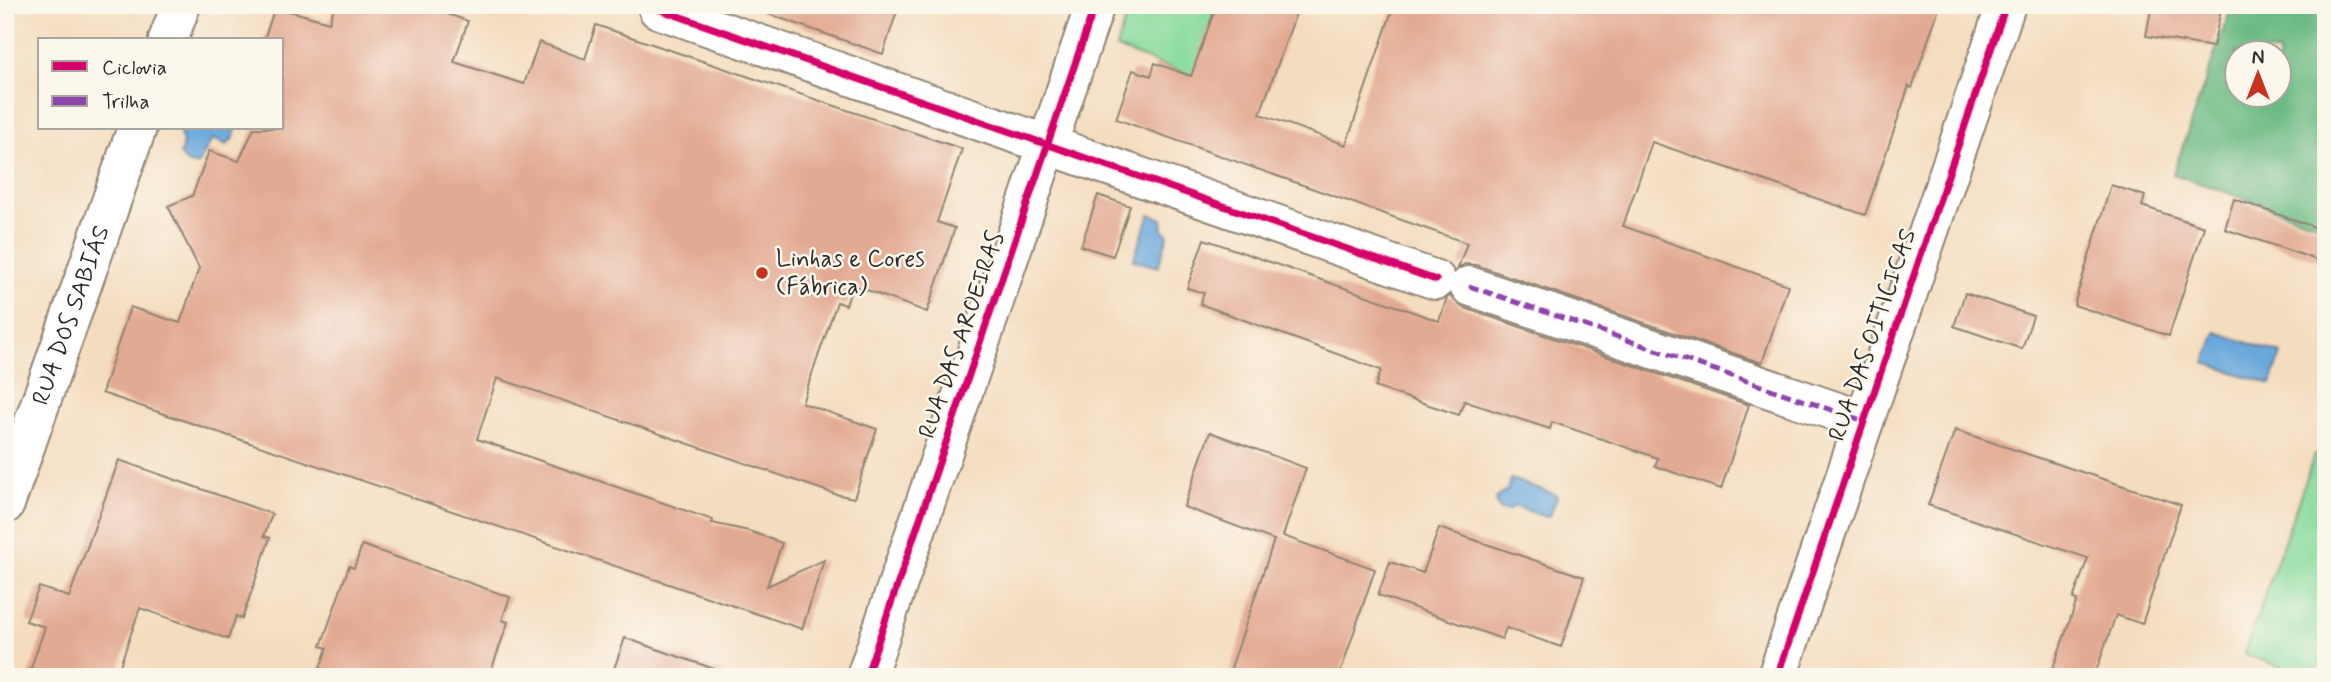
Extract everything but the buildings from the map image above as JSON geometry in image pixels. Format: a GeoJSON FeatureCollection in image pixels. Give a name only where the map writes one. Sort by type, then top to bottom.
{"type":"FeatureCollection","features":[{"type":"Feature","properties":{"kind":"street"},"geometry":{"type":"LineString","coordinates":[[169,38],[181,5]]}},
{"type":"Feature","properties":{"kind":"street","name":"RUA DAS AROEIRAS"},"geometry":{"type":"LineString","coordinates":[[866,677],[1095,5]]}},
{"type":"Feature","properties":{"kind":"street","name":"RUA DAS OITICICAS"},"geometry":{"type":"LineString","coordinates":[[1777,677],[2006,5]]}},
{"type":"Feature","properties":{"kind":"street"},"geometry":{"type":"LineString","coordinates":[[658,9],[1453,283],[1864,421]]}},
{"type":"Feature","properties":{"kind":"street","name":"RUA DOS SABIÁS"},"geometry":{"type":"LineString","coordinates":[[5,504],[136,130]]}},
{"type":"Feature","properties":{"kind":"green space"},"geometry":{"type":"Polygon","coordinates":[[[1130,5],[1217,5],[1192,76],[1116,48],[1130,5]]]}},
{"type":"Feature","properties":{"kind":"green space"},"geometry":{"type":"Polygon","coordinates":[[[2232,5],[2326,5],[2326,227],[2173,174],[2232,5]]]}},
{"type":"Feature","properties":{"kind":"green space"},"geometry":{"type":"Polygon","coordinates":[[[2315,454],[2326,457],[2326,677],[2310,677],[2244,654],[2315,454]]]}},
{"type":"Feature","properties":{"kind":"water"},"geometry":{"type":"Polygon","coordinates":[[[182,130],[236,130],[234,137],[227,145],[213,139],[197,165],[188,164],[180,155],[182,130]]]}},
{"type":"Feature","properties":{"kind":"water"},"geometry":{"type":"Polygon","coordinates":[[[1150,214],[1162,219],[1163,230],[1168,235],[1158,267],[1133,260],[1150,214]]]}},
{"type":"Feature","properties":{"kind":"water"},"geometry":{"type":"Polygon","coordinates":[[[2216,332],[2281,354],[2271,384],[2205,363],[2216,332]]]}},
{"type":"Feature","properties":{"kind":"water"},"geometry":{"type":"Polygon","coordinates":[[[1511,479],[1555,494],[1557,497],[1550,516],[1513,506],[1510,510],[1500,510],[1496,503],[1497,497],[1507,490],[1511,479]]]}},
{"type":"Feature","properties":{"kind":"marked path"},"geometry":{"type":"LineString","coordinates":[[1469,286],[1864,421]]}},
{"type":"Feature","properties":{"kind":"cycle path"},"geometry":{"type":"LineString","coordinates":[[866,677],[1095,5]]}},
{"type":"Feature","properties":{"kind":"cycle path"},"geometry":{"type":"LineString","coordinates":[[1777,677],[2006,5]]}},
{"type":"Feature","properties":{"kind":"cycle path"},"geometry":{"type":"LineString","coordinates":[[658,9],[1436,280]]}},
{"type":"Feature","properties":{"kind":"place","name":"Linhas e Cores (Fábrica)"},"geometry":{"type":"Point","coordinates":[762,273]}}]}
